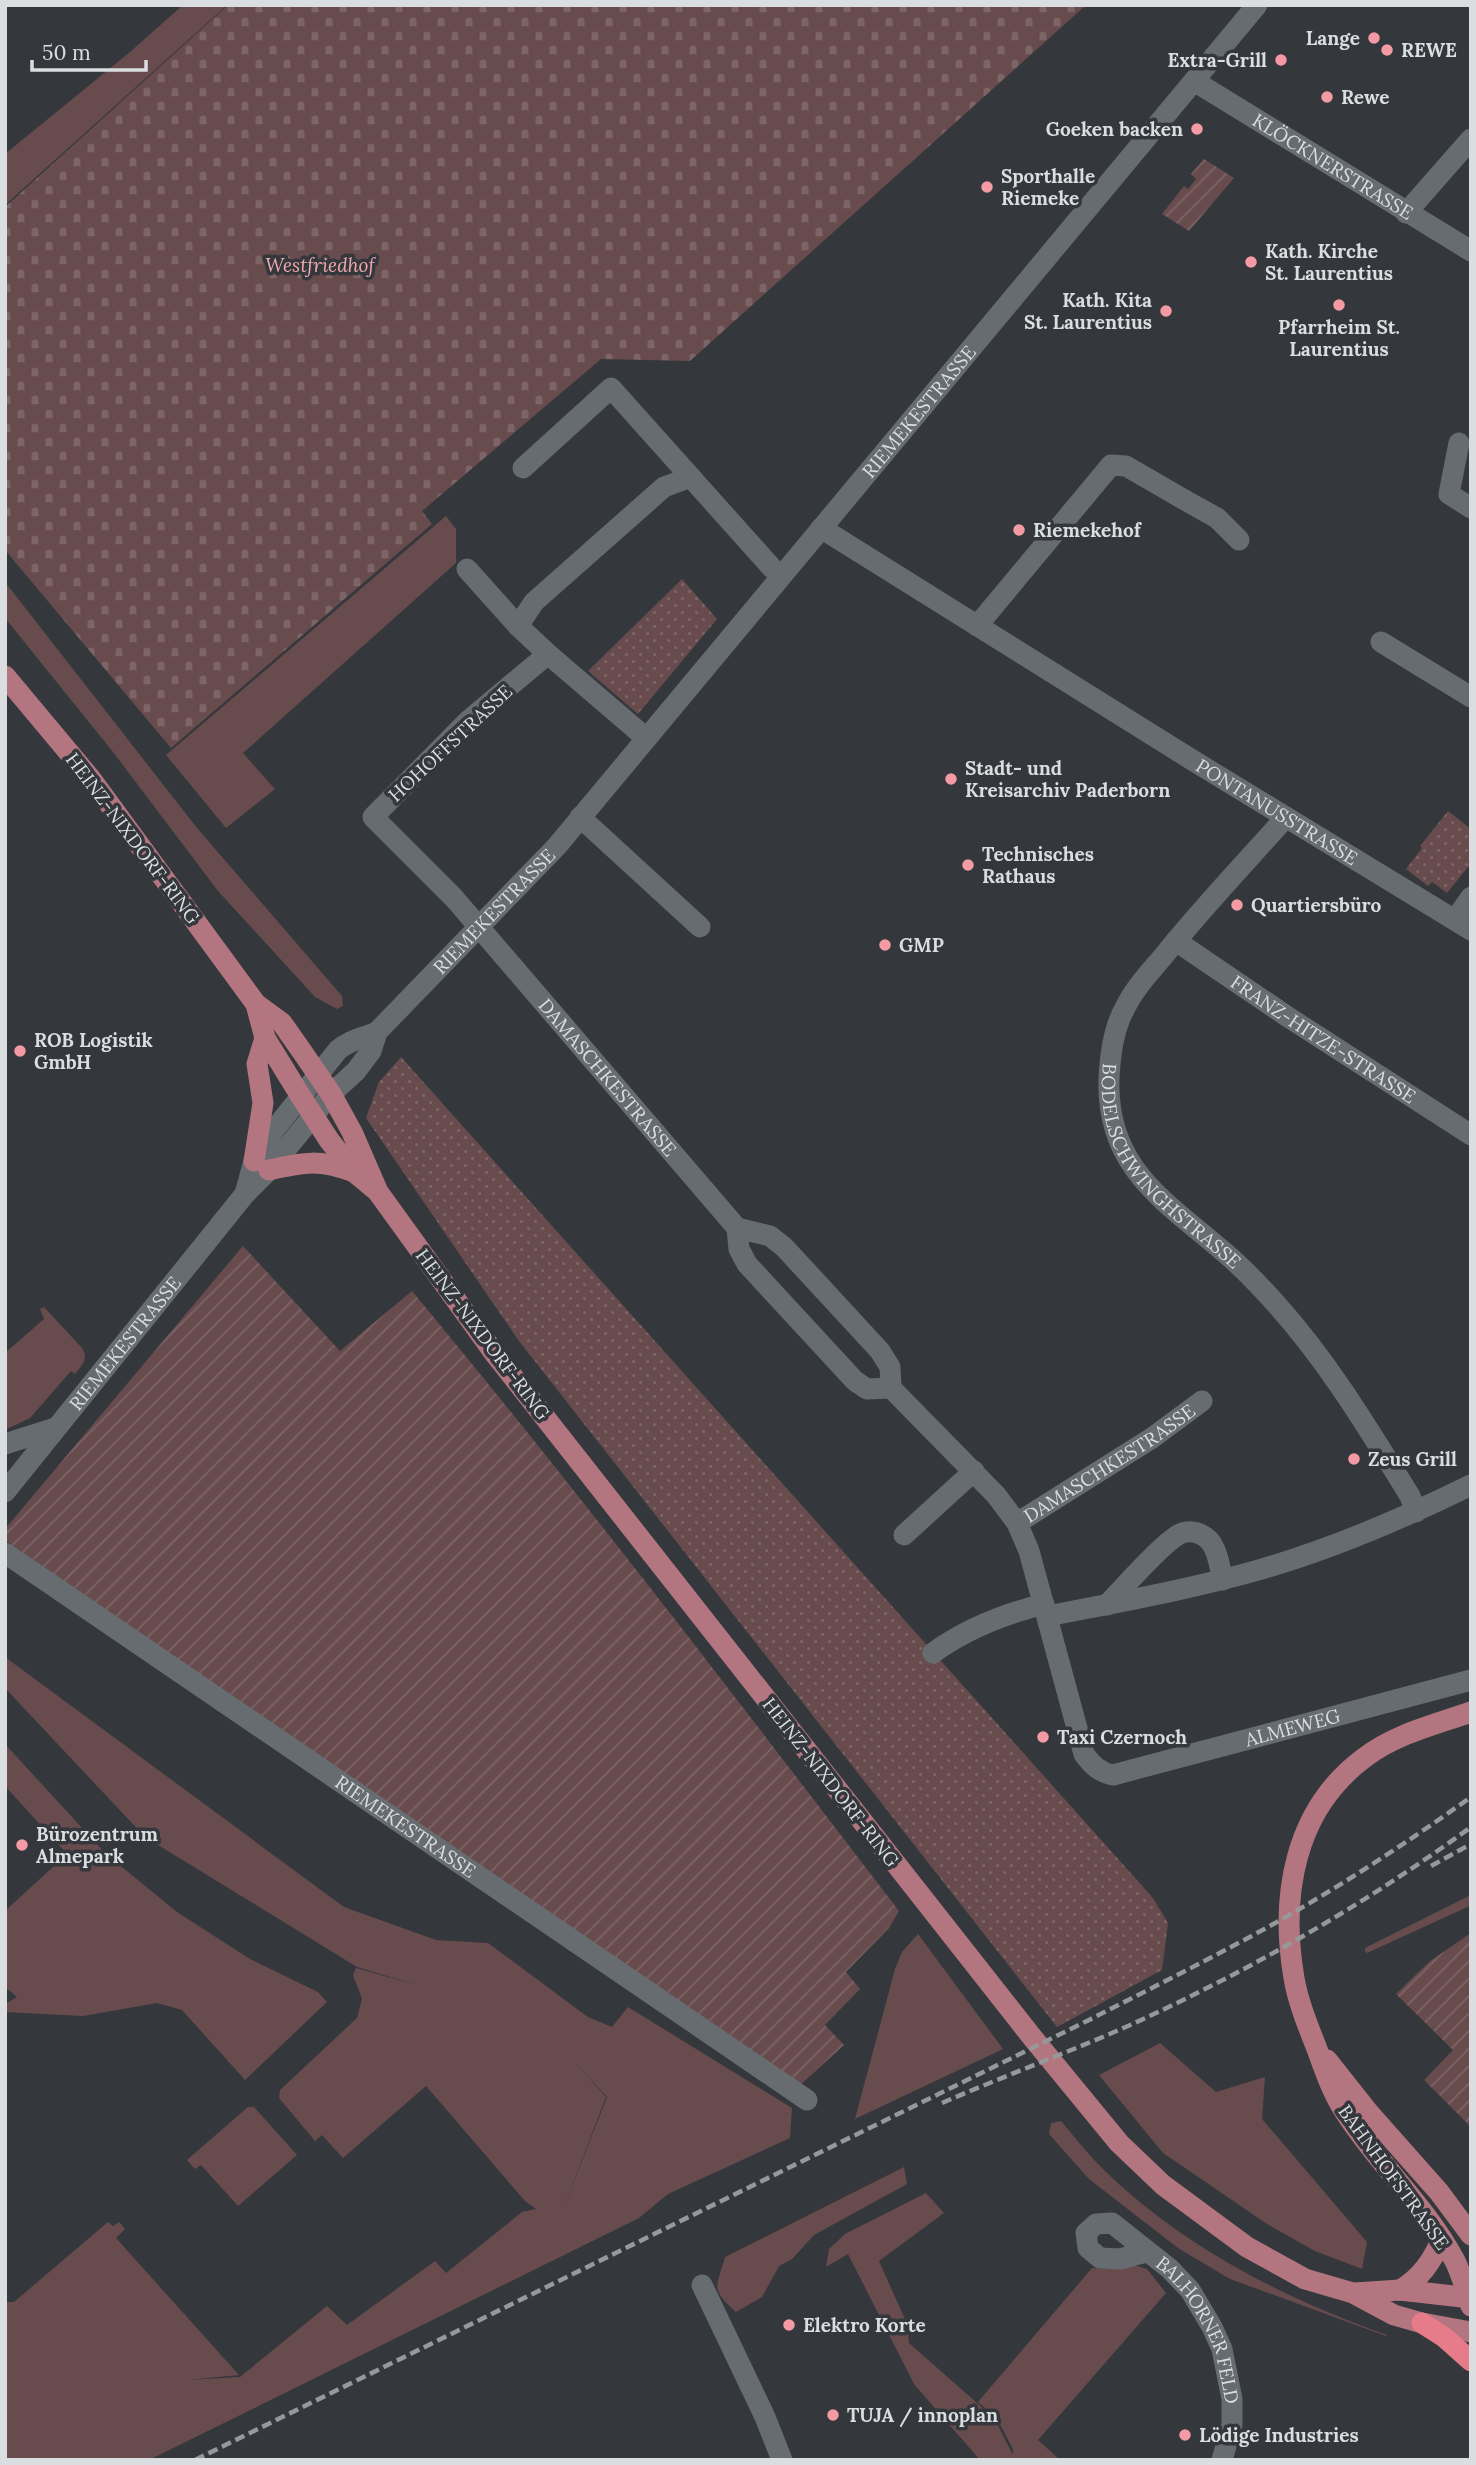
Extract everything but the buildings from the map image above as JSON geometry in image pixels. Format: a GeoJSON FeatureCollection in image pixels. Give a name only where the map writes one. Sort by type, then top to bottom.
{"type":"FeatureCollection","features":[{"type":"Feature","properties":{"kind":"highway"},"geometry":{"type":"LineString","coordinates":[[1422,2323],[1444,2337],[1471,2361]]}},
{"type":"Feature","properties":{"kind":"main road","name":"HEINZ-NIXDORF-RING"},"geometry":{"type":"LineString","coordinates":[[5,676],[91,779],[256,1004],[282,1023],[331,1094],[378,1192],[495,1354],[1068,2083],[1119,2143],[1163,2185],[1204,2217],[1247,2247],[1305,2279],[1353,2293],[1394,2315],[1471,2332]]}},
{"type":"Feature","properties":{"kind":"main road","name":"HEINZ-NIXDORF-RING"},"geometry":{"type":"LineString","coordinates":[[256,1004],[265,1038],[300,1095],[354,1172],[378,1192]]}},
{"type":"Feature","properties":{"kind":"main road"},"geometry":{"type":"LineString","coordinates":[[265,1038],[257,1064],[263,1103],[261,1166],[312,1162],[332,1164],[354,1172]]}},
{"type":"Feature","properties":{"kind":"main road","name":"BAHNHOFSTRASSE"},"geometry":{"type":"LineString","coordinates":[[1470,2300],[1442,2239],[1346,2113],[1326,2076],[1294,1980],[1289,1938],[1290,1886],[1295,1861],[1309,1823],[1322,1801],[1365,1756],[1401,1736],[1471,1712]]}},
{"type":"Feature","properties":{"kind":"main road","name":"BAHNHOFSTRASSE"},"geometry":{"type":"LineString","coordinates":[[1317,2048],[1369,2113],[1439,2192],[1471,2235]]}},
{"type":"Feature","properties":{"kind":"main road"},"geometry":{"type":"LineString","coordinates":[[1400,2290],[1418,2278],[1432,2260],[1442,2239]]}},
{"type":"Feature","properties":{"kind":"main road","name":"HEINZ-NIXDORF-RING"},"geometry":{"type":"LineString","coordinates":[[1353,2293],[1400,2290],[1470,2300]]}},
{"type":"Feature","properties":{"kind":"street","name":"RIEMEKESTRASSE"},"geometry":{"type":"LineString","coordinates":[[5,1492],[245,1194],[261,1166],[274,1130],[300,1095],[348,1041],[377,1032],[557,846],[1257,5]]}},
{"type":"Feature","properties":{"kind":"street","name":"KLÖCKNERSTRASSE"},"geometry":{"type":"LineString","coordinates":[[1194,81],[1471,251]]}},
{"type":"Feature","properties":{"kind":"street"},"geometry":{"type":"LineString","coordinates":[[1406,213],[1471,139]]}},
{"type":"Feature","properties":{"kind":"street"},"geometry":{"type":"LineString","coordinates":[[523,468],[611,388],[781,575]]}},
{"type":"Feature","properties":{"kind":"street"},"geometry":{"type":"LineString","coordinates":[[1459,443],[1449,495],[1471,508]]}},
{"type":"Feature","properties":{"kind":"street"},"geometry":{"type":"LineString","coordinates":[[977,626],[1111,465],[1126,466],[1199,508],[1217,519],[1239,540]]}},
{"type":"Feature","properties":{"kind":"street"},"geometry":{"type":"LineString","coordinates":[[518,626],[534,602],[664,487],[691,477]]}},
{"type":"Feature","properties":{"kind":"street","name":"PONTANUSSTRASSE"},"geometry":{"type":"LineString","coordinates":[[821,528],[1463,925]]}},
{"type":"Feature","properties":{"kind":"street"},"geometry":{"type":"LineString","coordinates":[[467,569],[518,626],[646,738]]}},
{"type":"Feature","properties":{"kind":"street"},"geometry":{"type":"LineString","coordinates":[[1381,642],[1471,697]]}},
{"type":"Feature","properties":{"kind":"street","name":"HOHOFFSTRASSE"},"geometry":{"type":"LineString","coordinates":[[479,926],[373,817],[470,720],[548,654]]}},
{"type":"Feature","properties":{"kind":"street"},"geometry":{"type":"LineString","coordinates":[[580,817],[699,927]]}},
{"type":"Feature","properties":{"kind":"street","name":"BODELSCHWINGHSTRASSE"},"geometry":{"type":"LineString","coordinates":[[1286,817],[1176,940],[1135,991],[1124,1009],[1116,1032],[1109,1060],[1109,1092],[1118,1139],[1131,1165],[1143,1181],[1251,1277],[1277,1305],[1325,1364],[1410,1496],[1416,1512]]}},
{"type":"Feature","properties":{"kind":"street"},"geometry":{"type":"LineString","coordinates":[[1463,925],[1471,897]]}},
{"type":"Feature","properties":{"kind":"street","name":"DAMASCHKESTRASSE"},"geometry":{"type":"LineString","coordinates":[[479,926],[737,1228],[738,1249],[747,1264],[801,1324],[855,1381],[867,1389],[891,1388],[974,1471],[1017,1523],[1029,1551],[1084,1754],[1102,1772],[1113,1775]]}},
{"type":"Feature","properties":{"kind":"street","name":"FRANZ-HITZE-STRASSE"},"geometry":{"type":"LineString","coordinates":[[1176,940],[1297,1023],[1471,1135]]}},
{"type":"Feature","properties":{"kind":"street","name":"RIEMEKESTRASSE"},"geometry":{"type":"LineString","coordinates":[[261,1166],[356,1071],[371,1051],[377,1032]]}},
{"type":"Feature","properties":{"kind":"street"},"geometry":{"type":"LineString","coordinates":[[737,1228],[770,1236],[784,1247],[880,1351],[890,1367],[891,1388]]}},
{"type":"Feature","properties":{"kind":"street"},"geometry":{"type":"LineString","coordinates":[[801,1324],[830,1297]]}},
{"type":"Feature","properties":{"kind":"street","name":"DAMASCHKESTRASSE"},"geometry":{"type":"LineString","coordinates":[[1017,1523],[1152,1437],[1202,1401]]}},
{"type":"Feature","properties":{"kind":"street"},"geometry":{"type":"LineString","coordinates":[[5,1444],[55,1428]]}},
{"type":"Feature","properties":{"kind":"street"},"geometry":{"type":"LineString","coordinates":[[904,1535],[974,1471]]}},
{"type":"Feature","properties":{"kind":"street"},"geometry":{"type":"LineString","coordinates":[[933,1653],[956,1637],[1012,1612],[1107,1605],[1223,1580],[1332,1546],[1416,1512],[1471,1485]]}},
{"type":"Feature","properties":{"kind":"street"},"geometry":{"type":"LineString","coordinates":[[1107,1605],[1167,1545],[1180,1534],[1188,1532],[1197,1533],[1211,1543],[1223,1580]]}},
{"type":"Feature","properties":{"kind":"street","name":"RIEMEKESTRASSE"},"geometry":{"type":"LineString","coordinates":[[5,1553],[807,2100]]}},
{"type":"Feature","properties":{"kind":"street","name":"ALMEWEG"},"geometry":{"type":"LineString","coordinates":[[1113,1775],[1471,1680]]}},
{"type":"Feature","properties":{"kind":"street","name":"BALHORNER FELD"},"geometry":{"type":"LineString","coordinates":[[1146,2252],[1170,2269],[1191,2290],[1209,2319],[1222,2349],[1233,2411],[1222,2460]]}},
{"type":"Feature","properties":{"kind":"street"},"geometry":{"type":"LineString","coordinates":[[702,2285],[765,2417],[782,2460]]}},
{"type":"Feature","properties":{"kind":"green space"},"geometry":{"type":"Polygon","coordinates":[[[183,5],[227,5],[5,205],[5,154],[183,5]]]}},
{"type":"Feature","properties":{"kind":"green space","name":"Westfriedhof"},"geometry":{"type":"Polygon","coordinates":[[[228,5],[1086,5],[690,361],[601,359],[422,511],[432,524],[171,748],[5,550],[5,207],[228,5]]]}},
{"type":"Feature","properties":{"kind":"green space"},"geometry":{"type":"Polygon","coordinates":[[[1204,159],[1234,178],[1189,231],[1162,214],[1184,186],[1188,189],[1196,179],[1191,174],[1204,159]]]}},
{"type":"Feature","properties":{"kind":"green space"},"geometry":{"type":"Polygon","coordinates":[[[446,516],[456,529],[456,563],[243,753],[275,789],[226,828],[166,755],[446,516]]]}},
{"type":"Feature","properties":{"kind":"green space"},"geometry":{"type":"Polygon","coordinates":[[[682,579],[717,619],[638,714],[588,671],[682,579]]]}},
{"type":"Feature","properties":{"kind":"green space"},"geometry":{"type":"Polygon","coordinates":[[[5,582],[197,828],[342,996],[343,1006],[337,1009],[315,997],[218,891],[113,752],[5,618],[5,582]]]}},
{"type":"Feature","properties":{"kind":"green space"},"geometry":{"type":"Polygon","coordinates":[[[1448,811],[1471,829],[1471,869],[1468,867],[1447,893],[1432,882],[1428,886],[1406,869],[1422,848],[1420,846],[1448,811]]]}},
{"type":"Feature","properties":{"kind":"green space"},"geometry":{"type":"Polygon","coordinates":[[[401,1057],[1153,1898],[1168,1923],[1162,1970],[1057,2027],[519,1341],[366,1118],[379,1082],[401,1057]]]}},
{"type":"Feature","properties":{"kind":"green space"},"geometry":{"type":"Polygon","coordinates":[[[243,1246],[340,1351],[412,1291],[598,1521],[899,1911],[889,1928],[846,1972],[860,1989],[825,2025],[844,2045],[800,2085],[284,1735],[5,1540],[5,1529],[243,1246]]]}},
{"type":"Feature","properties":{"kind":"green space"},"geometry":{"type":"Polygon","coordinates":[[[44,1307],[82,1348],[84,1362],[75,1374],[71,1371],[30,1418],[5,1430],[5,1353],[44,1319],[40,1309],[44,1307]]]}},
{"type":"Feature","properties":{"kind":"green space"},"geometry":{"type":"Polygon","coordinates":[[[5,1657],[344,1907],[436,1940],[488,1943],[588,2017],[612,2027],[628,2007],[792,2108],[790,2138],[668,2194],[639,2218],[149,2460],[5,2460],[5,2302],[14,2302],[108,2222],[113,2226],[119,2222],[125,2229],[116,2238],[239,2375],[188,2380],[240,2377],[327,2306],[347,2325],[435,2261],[446,2273],[522,2212],[536,2209],[525,2201],[426,2086],[343,2158],[322,2135],[315,2141],[279,2098],[280,2090],[357,2018],[362,1999],[353,1975],[356,1968],[420,1986],[357,1967],[145,1837],[5,1688],[5,1657]],[[573,2060],[606,2097],[560,2217],[607,2097],[573,2060]]]}},
{"type":"Feature","properties":{"kind":"green space"},"geometry":{"type":"Polygon","coordinates":[[[5,1744],[106,1854],[177,1912],[250,1959],[318,1992],[327,2002],[245,2080],[182,2010],[157,2003],[83,2016],[5,2012],[5,2004],[17,1997],[5,1987],[5,1911],[67,1854],[5,1786],[5,1744]]]}},
{"type":"Feature","properties":{"kind":"green space"},"geometry":{"type":"Polygon","coordinates":[[[1471,1895],[1471,1905],[1367,1953],[1365,1951],[1365,1948],[1471,1895]]]}},
{"type":"Feature","properties":{"kind":"green space"},"geometry":{"type":"Polygon","coordinates":[[[1471,1933],[1471,2127],[1424,2080],[1453,2050],[1396,1994],[1429,1962],[1471,1933]]]}},
{"type":"Feature","properties":{"kind":"green space"},"geometry":{"type":"Polygon","coordinates":[[[918,1934],[1003,2049],[855,2119],[895,1969],[902,1952],[918,1934]]]}},
{"type":"Feature","properties":{"kind":"green space"},"geometry":{"type":"Polygon","coordinates":[[[1160,2043],[1216,2092],[1265,2077],[1262,2119],[1367,2242],[1362,2269],[1315,2251],[1267,2224],[1163,2153],[1099,2075],[1160,2043]]]}},
{"type":"Feature","properties":{"kind":"green space"},"geometry":{"type":"Polygon","coordinates":[[[248,2107],[254,2107],[297,2155],[238,2206],[201,2165],[195,2169],[187,2160],[248,2107]]]}},
{"type":"Feature","properties":{"kind":"green space"},"geometry":{"type":"Polygon","coordinates":[[[1061,2121],[1095,2161],[1131,2194],[1198,2244],[1271,2286],[1348,2321],[1387,2335],[1230,2279],[1178,2248],[1089,2179],[1049,2134],[1051,2123],[1061,2121]]]}},
{"type":"Feature","properties":{"kind":"green space"},"geometry":{"type":"Polygon","coordinates":[[[904,2167],[907,2184],[814,2235],[792,2259],[779,2266],[762,2297],[736,2312],[722,2298],[717,2288],[725,2257],[904,2167]]]}},
{"type":"Feature","properties":{"kind":"green space"},"geometry":{"type":"Polygon","coordinates":[[[926,2193],[944,2213],[879,2261],[907,2324],[909,2343],[994,2418],[1013,2455],[1013,2449],[996,2417],[978,2402],[1092,2268],[1114,2269],[1134,2265],[1147,2269],[1166,2293],[1038,2440],[1060,2460],[980,2460],[914,2384],[848,2254],[826,2267],[829,2249],[845,2234],[926,2193]]]}},
{"type":"Feature","properties":{"kind":"railway"},"geometry":{"type":"LineString","coordinates":[[195,2460],[1196,1966],[1324,1895],[1471,1797]]}},
{"type":"Feature","properties":{"kind":"railway"},"geometry":{"type":"LineString","coordinates":[[942,2103],[1128,2026],[1218,1983],[1347,1910],[1471,1827]]}},
{"type":"Feature","properties":{"kind":"railway"},"geometry":{"type":"LineString","coordinates":[[1431,1866],[1471,1844]]}},
{"type":"Feature","properties":{"kind":"place","name":"Lange"},"geometry":{"type":"Point","coordinates":[1374,38]}},
{"type":"Feature","properties":{"kind":"place","name":"REWE"},"geometry":{"type":"Point","coordinates":[1387,50]}},
{"type":"Feature","properties":{"kind":"place","name":"Extra-Grill"},"geometry":{"type":"Point","coordinates":[1281,60]}},
{"type":"Feature","properties":{"kind":"place","name":"Rewe"},"geometry":{"type":"Point","coordinates":[1327,97]}},
{"type":"Feature","properties":{"kind":"place","name":"Goeken backen"},"geometry":{"type":"Point","coordinates":[1197,129]}},
{"type":"Feature","properties":{"kind":"place","name":"Sporthalle Riemeke"},"geometry":{"type":"Point","coordinates":[987,187]}},
{"type":"Feature","properties":{"kind":"place","name":"Kath. Kirche St. Laurentius"},"geometry":{"type":"Point","coordinates":[1251,262]}},
{"type":"Feature","properties":{"kind":"place","name":"Pfarrheim St. Laurentius"},"geometry":{"type":"Point","coordinates":[1339,305]}},
{"type":"Feature","properties":{"kind":"place","name":"Kath. Kita St. Laurentius"},"geometry":{"type":"Point","coordinates":[1166,311]}},
{"type":"Feature","properties":{"kind":"place","name":"Riemekehof"},"geometry":{"type":"Point","coordinates":[1019,530]}},
{"type":"Feature","properties":{"kind":"place","name":"Stadt- und Kreisarchiv Paderborn"},"geometry":{"type":"Point","coordinates":[951,779]}},
{"type":"Feature","properties":{"kind":"place","name":"Technisches Rathaus"},"geometry":{"type":"Point","coordinates":[968,865]}},
{"type":"Feature","properties":{"kind":"place","name":"Quartiersbüro"},"geometry":{"type":"Point","coordinates":[1237,905]}},
{"type":"Feature","properties":{"kind":"place","name":"GMP"},"geometry":{"type":"Point","coordinates":[885,945]}},
{"type":"Feature","properties":{"kind":"place","name":"ROB Logistik GmbH"},"geometry":{"type":"Point","coordinates":[20,1051]}},
{"type":"Feature","properties":{"kind":"place","name":"Zeus Grill"},"geometry":{"type":"Point","coordinates":[1354,1459]}},
{"type":"Feature","properties":{"kind":"place","name":"Taxi Czernoch"},"geometry":{"type":"Point","coordinates":[1043,1737]}},
{"type":"Feature","properties":{"kind":"place","name":"Bürozentrum Almepark"},"geometry":{"type":"Point","coordinates":[22,1845]}},
{"type":"Feature","properties":{"kind":"place","name":"Elektro Korte"},"geometry":{"type":"Point","coordinates":[789,2325]}},
{"type":"Feature","properties":{"kind":"place","name":"TUJA / innoplan"},"geometry":{"type":"Point","coordinates":[833,2415]}},
{"type":"Feature","properties":{"kind":"place","name":"Lödige Industries"},"geometry":{"type":"Point","coordinates":[1185,2435]}}]}
